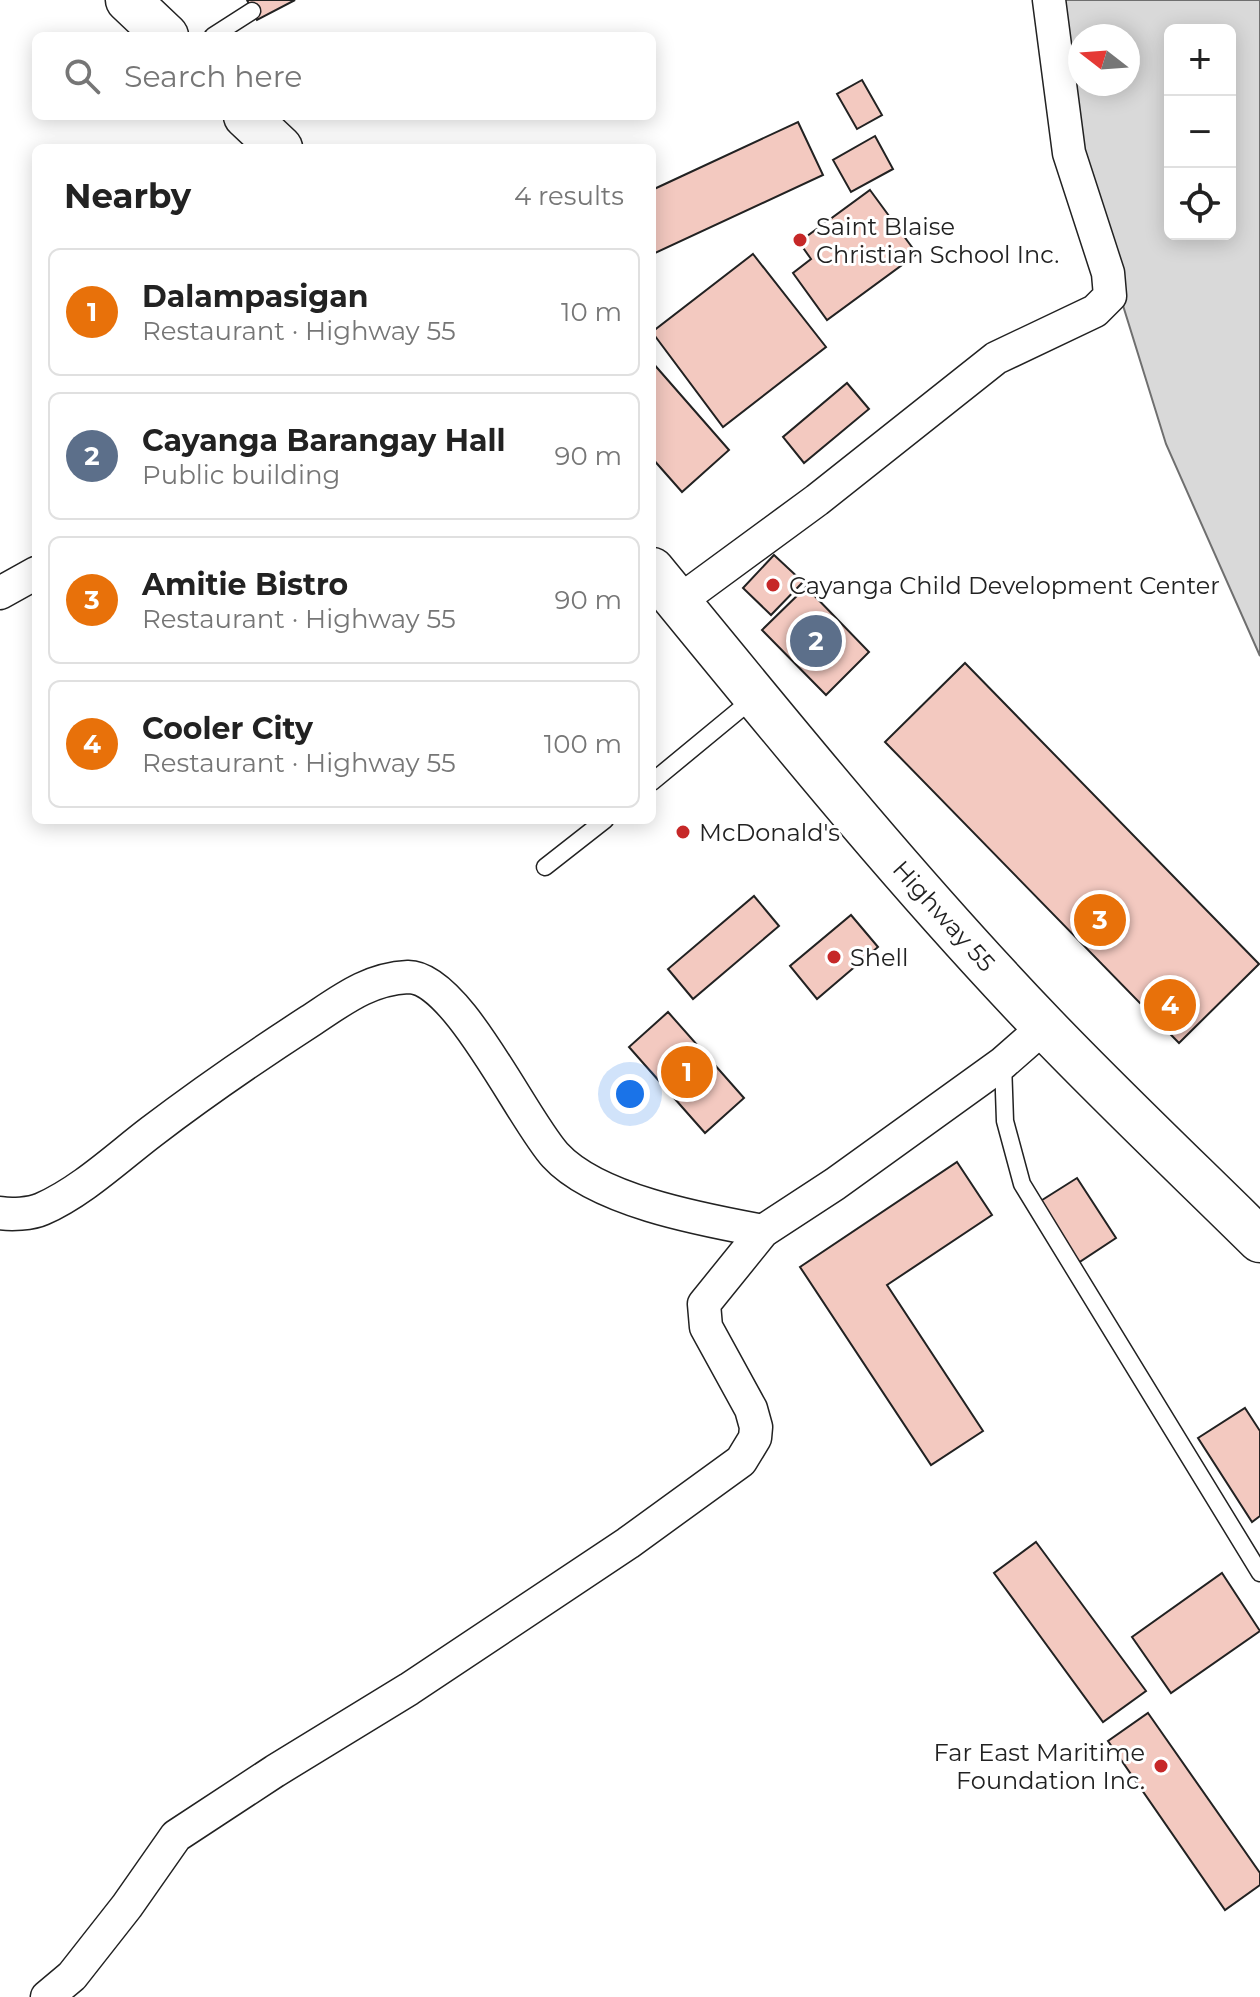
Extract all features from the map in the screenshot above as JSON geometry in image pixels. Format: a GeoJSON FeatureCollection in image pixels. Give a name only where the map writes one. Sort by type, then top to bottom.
{"type":"FeatureCollection","features":[{"type":"Feature","properties":{"kind":"highway"},"geometry":{"type":"LineString","coordinates":[[128,0],[162,32]]}},
{"type":"Feature","properties":{"kind":"highway"},"geometry":{"type":"LineString","coordinates":[[250,120],[276,144]]}},
{"type":"Feature","properties":{"kind":"highway","name":"Highway 55"},"geometry":{"type":"LineString","coordinates":[[665,586],[908,877],[1044,1027],[1260,1240]]}},
{"type":"Feature","properties":{"kind":"street"},"geometry":{"type":"LineString","coordinates":[[665,586],[817,500],[996,358],[1095,311],[1110,296],[1108,273],[1069,153],[1049,0]]}},
{"type":"Feature","properties":{"kind":"street"},"geometry":{"type":"LineString","coordinates":[[0,593],[32,575]]}},
{"type":"Feature","properties":{"kind":"street"},"geometry":{"type":"LineString","coordinates":[[0,1213],[40,1210],[74,1190],[192,1101],[369,983],[411,977],[439,989],[464,1019],[555,1156],[588,1180],[634,1200],[763,1231]]}},
{"type":"Feature","properties":{"kind":"street"},"geometry":{"type":"LineString","coordinates":[[47,1997],[72,1976],[127,1906],[176,1836],[422,1681],[628,1543],[741,1461],[755,1438],[756,1427],[751,1409],[706,1327],[704,1304],[763,1231],[835,1184],[1003,1063],[1044,1027]]}},
{"type":"Feature","properties":{"kind":"lane"},"geometry":{"type":"LineString","coordinates":[[219,32],[252,11]]}},
{"type":"Feature","properties":{"kind":"lane"},"geometry":{"type":"LineString","coordinates":[[656,779],[757,696]]}},
{"type":"Feature","properties":{"kind":"lane"},"geometry":{"type":"LineString","coordinates":[[545,867],[600,824]]}},
{"type":"Feature","properties":{"kind":"lane"},"geometry":{"type":"LineString","coordinates":[[1003,1063],[1005,1121],[1022,1184],[1260,1573]]}},
{"type":"Feature","properties":{"kind":"shaded area"},"geometry":{"type":"Polygon","coordinates":[[[1065,0],[1260,0],[1260,656],[1166,444],[1071,138],[1069,96],[1140,96],[1140,24],[1068,24],[1068,69],[1065,0]]]}},
{"type":"Feature","properties":{"kind":"building"},"geometry":{"type":"Polygon","coordinates":[[[247,0],[295,0],[257,20],[247,0]]]}},
{"type":"Feature","properties":{"kind":"building"},"geometry":{"type":"Polygon","coordinates":[[[862,80],[882,115],[857,129],[837,94],[862,80]]]}},
{"type":"Feature","properties":{"kind":"building"},"geometry":{"type":"Polygon","coordinates":[[[798,122],[823,175],[656,253],[656,188],[798,122]]]}},
{"type":"Feature","properties":{"kind":"building"},"geometry":{"type":"Polygon","coordinates":[[[875,136],[893,169],[851,192],[833,160],[875,136]]]}},
{"type":"Feature","properties":{"kind":"building"},"geometry":{"type":"Polygon","coordinates":[[[870,190],[917,254],[827,320],[793,273],[811,259],[799,242],[870,190]]]}},
{"type":"Feature","properties":{"kind":"building"},"geometry":{"type":"Polygon","coordinates":[[[753,254],[826,347],[723,427],[656,337],[656,329],[753,254]]]}},
{"type":"Feature","properties":{"kind":"building"},"geometry":{"type":"Polygon","coordinates":[[[656,367],[729,450],[682,492],[656,463],[656,367]]]}},
{"type":"Feature","properties":{"kind":"building"},"geometry":{"type":"Polygon","coordinates":[[[847,383],[869,409],[804,463],[783,437],[847,383]]]}},
{"type":"Feature","properties":{"kind":"building","name":"Cayanga Child Development Center"},"geometry":{"type":"Polygon","coordinates":[[[774,555],[803,582],[771,615],[743,588],[774,555]]]}},
{"type":"Feature","properties":{"kind":"building"},"geometry":{"type":"Polygon","coordinates":[[[806,587],[869,652],[826,695],[762,630],[806,587]]]}},
{"type":"Feature","properties":{"kind":"building"},"geometry":{"type":"Polygon","coordinates":[[[965,663],[1259,964],[1179,1043],[885,742],[965,663]]]}},
{"type":"Feature","properties":{"kind":"building"},"geometry":{"type":"Polygon","coordinates":[[[754,896],[779,926],[693,999],[668,969],[754,896]]]}},
{"type":"Feature","properties":{"kind":"building","name":"Shell"},"geometry":{"type":"Polygon","coordinates":[[[851,915],[878,947],[817,999],[790,966],[851,915]]]}},
{"type":"Feature","properties":{"kind":"building"},"geometry":{"type":"Polygon","coordinates":[[[668,1012],[744,1098],[705,1133],[629,1047],[668,1012]]]}},
{"type":"Feature","properties":{"kind":"building"},"geometry":{"type":"Polygon","coordinates":[[[957,1162],[992,1215],[887,1285],[983,1431],[931,1465],[800,1267],[957,1162]]]}},
{"type":"Feature","properties":{"kind":"building"},"geometry":{"type":"Polygon","coordinates":[[[1077,1178],[1116,1238],[1078,1263],[1039,1202],[1077,1178]]]}},
{"type":"Feature","properties":{"kind":"building"},"geometry":{"type":"Polygon","coordinates":[[[1245,1408],[1260,1431],[1260,1516],[1252,1522],[1198,1438],[1245,1408]]]}},
{"type":"Feature","properties":{"kind":"building"},"geometry":{"type":"Polygon","coordinates":[[[1036,1542],[1146,1691],[1103,1722],[994,1573],[1036,1542]]]}},
{"type":"Feature","properties":{"kind":"building"},"geometry":{"type":"Polygon","coordinates":[[[1222,1573],[1260,1631],[1171,1693],[1132,1637],[1222,1573]]]}},
{"type":"Feature","properties":{"kind":"building"},"geometry":{"type":"Polygon","coordinates":[[[1148,1713],[1260,1873],[1260,1885],[1225,1910],[1108,1741],[1148,1713]]]}},
{"type":"Feature","properties":{"kind":"place","name":"Saint Blaise Christian School Inc."},"geometry":{"type":"Point","coordinates":[800,240]}},
{"type":"Feature","properties":{"kind":"place","name":"Cayanga Child Development Center"},"geometry":{"type":"Point","coordinates":[773,585]}},
{"type":"Feature","properties":{"kind":"place","name":"Cayanga Barangay Hall"},"geometry":{"type":"Point","coordinates":[816,641]}},
{"type":"Feature","properties":{"kind":"place","name":"McDonald's"},"geometry":{"type":"Point","coordinates":[683,832]}},
{"type":"Feature","properties":{"kind":"place","name":"Amitie Bistro"},"geometry":{"type":"Point","coordinates":[1100,920]}},
{"type":"Feature","properties":{"kind":"place","name":"Shell"},"geometry":{"type":"Point","coordinates":[834,957]}},
{"type":"Feature","properties":{"kind":"place","name":"Cooler City"},"geometry":{"type":"Point","coordinates":[1170,1005]}},
{"type":"Feature","properties":{"kind":"place","name":"Dalampasigan"},"geometry":{"type":"Point","coordinates":[687,1072]}},
{"type":"Feature","properties":{"kind":"place","name":"Far East Maritime Foundation Inc."},"geometry":{"type":"Point","coordinates":[1161,1766]}}]}
